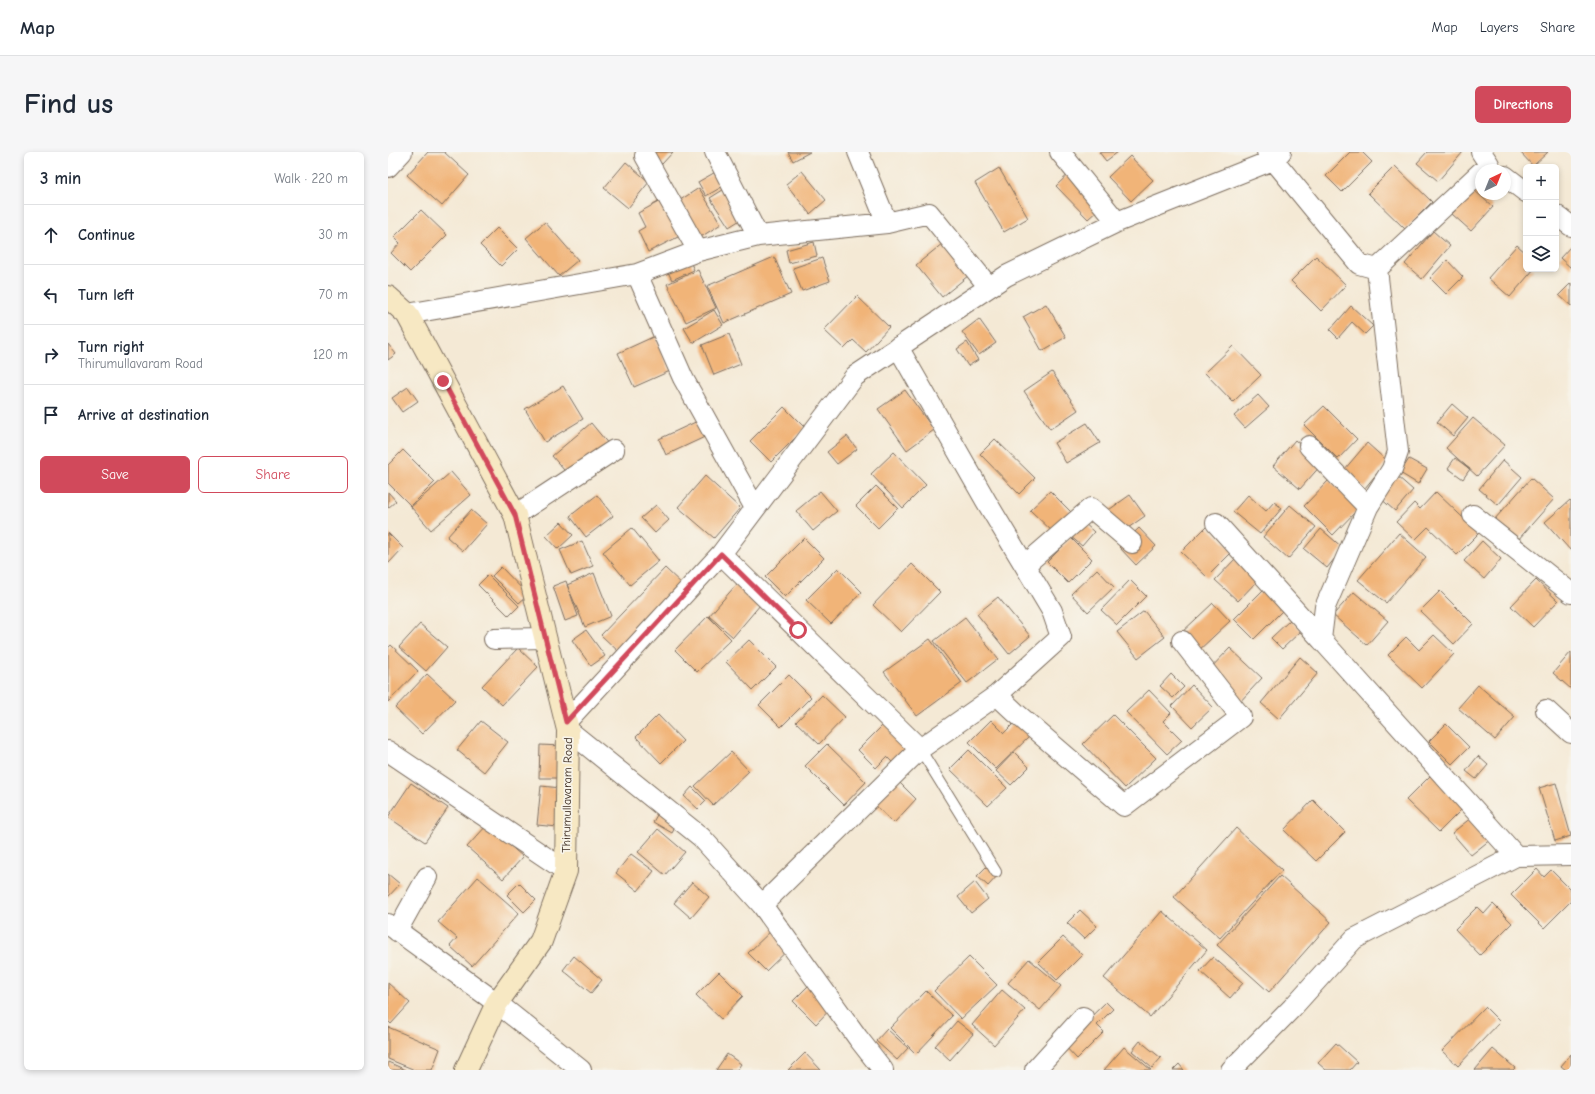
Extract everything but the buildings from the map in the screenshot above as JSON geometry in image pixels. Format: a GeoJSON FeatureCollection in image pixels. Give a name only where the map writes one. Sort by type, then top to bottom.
{"type":"FeatureCollection","features":[{"type":"Feature","properties":{"kind":"street"},"geometry":{"type":"LineString","coordinates":[[388,167],[402,152]]}},
{"type":"Feature","properties":{"kind":"street"},"geometry":{"type":"LineString","coordinates":[[715,152],[758,236]]}},
{"type":"Feature","properties":{"kind":"street"},"geometry":{"type":"LineString","coordinates":[[858,152],[887,223]]}},
{"type":"Feature","properties":{"kind":"street"},"geometry":{"type":"LineString","coordinates":[[1060,152],[1117,222]]}},
{"type":"Feature","properties":{"kind":"street"},"geometry":{"type":"LineString","coordinates":[[883,1070],[858,1038],[762,905],[701,837],[567,726],[721,554],[855,376],[1006,276],[1117,222],[1273,155],[1359,264],[1377,270]]}},
{"type":"Feature","properties":{"kind":"street"},"geometry":{"type":"LineString","coordinates":[[645,156],[698,251]]}},
{"type":"Feature","properties":{"kind":"street"},"geometry":{"type":"LineString","coordinates":[[1377,270],[1475,180]]}},
{"type":"Feature","properties":{"kind":"street"},"geometry":{"type":"LineString","coordinates":[[1511,182],[1523,190]]}},
{"type":"Feature","properties":{"kind":"street"},"geometry":{"type":"LineString","coordinates":[[407,314],[637,274],[698,251],[758,236],[887,223],[929,213],[989,287]]}},
{"type":"Feature","properties":{"kind":"street"},"geometry":{"type":"LineString","coordinates":[[1559,217],[1571,226]]}},
{"type":"Feature","properties":{"kind":"street"},"geometry":{"type":"LineString","coordinates":[[1321,639],[1324,607],[1368,507],[1392,469],[1398,452],[1377,270]]}},
{"type":"Feature","properties":{"kind":"street"},"geometry":{"type":"LineString","coordinates":[[637,274],[683,378],[756,508]]}},
{"type":"Feature","properties":{"kind":"street","name":"Thirumullavaram Road"},"geometry":{"type":"LineString","coordinates":[[388,297],[407,314],[515,515],[567,726],[566,871],[541,941],[497,1003],[466,1070]]}},
{"type":"Feature","properties":{"kind":"street"},"geometry":{"type":"LineString","coordinates":[[762,905],[920,749],[997,696],[1061,637],[1052,611],[986,501],[898,348]]}},
{"type":"Feature","properties":{"kind":"street"},"geometry":{"type":"LineString","coordinates":[[1309,446],[1368,507]]}},
{"type":"Feature","properties":{"kind":"street"},"geometry":{"type":"LineString","coordinates":[[515,515],[614,450]]}},
{"type":"Feature","properties":{"kind":"street"},"geometry":{"type":"LineString","coordinates":[[1025,565],[1091,508],[1132,543]]}},
{"type":"Feature","properties":{"kind":"street"},"geometry":{"type":"LineString","coordinates":[[1473,515],[1571,593]]}},
{"type":"Feature","properties":{"kind":"street"},"geometry":{"type":"LineString","coordinates":[[1216,523],[1516,856]]}},
{"type":"Feature","properties":{"kind":"street"},"geometry":{"type":"LineString","coordinates":[[721,554],[920,749]]}},
{"type":"Feature","properties":{"kind":"street"},"geometry":{"type":"LineString","coordinates":[[494,639],[545,638]]}},
{"type":"Feature","properties":{"kind":"street"},"geometry":{"type":"LineString","coordinates":[[997,696],[1124,806],[1241,718],[1182,642]]}},
{"type":"Feature","properties":{"kind":"street"},"geometry":{"type":"LineString","coordinates":[[1546,710],[1571,733]]}},
{"type":"Feature","properties":{"kind":"street"},"geometry":{"type":"LineString","coordinates":[[388,751],[566,871]]}},
{"type":"Feature","properties":{"kind":"street"},"geometry":{"type":"LineString","coordinates":[[1232,1070],[1292,1008],[1354,939],[1516,856],[1571,855]]}},
{"type":"Feature","properties":{"kind":"street"},"geometry":{"type":"LineString","coordinates":[[427,877],[392,928],[497,1003],[581,1070]]}},
{"type":"Feature","properties":{"kind":"street"},"geometry":{"type":"LineString","coordinates":[[1035,1070],[1083,1017]]}},
{"type":"Feature","properties":{"kind":"lane"},"geometry":{"type":"LineString","coordinates":[[920,749],[996,872]]}},
{"type":"Feature","properties":{"kind":"route"},"geometry":{"type":"LineString","coordinates":[[443,381],[515,515],[566,722],[721,554],[798,630]]}}]}
